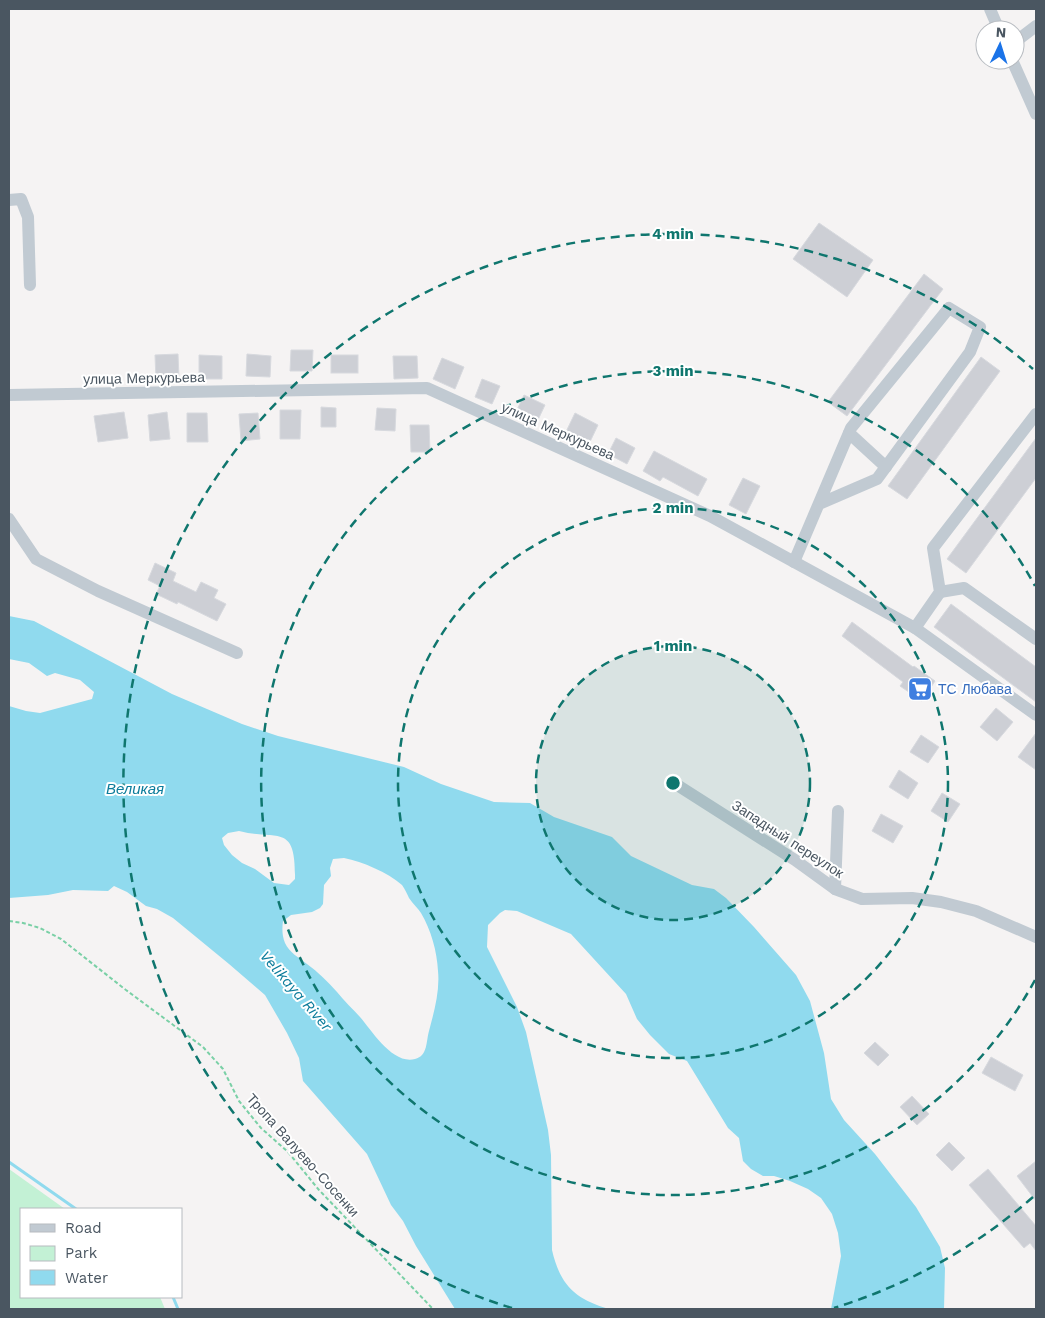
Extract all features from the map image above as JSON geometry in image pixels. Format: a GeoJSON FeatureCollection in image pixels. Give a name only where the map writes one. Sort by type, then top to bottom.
{"type":"FeatureCollection","features":[{"type":"Feature","properties":{"kind":"street"},"geometry":{"type":"LineString","coordinates":[[1025,34],[1036,26]]}},
{"type":"Feature","properties":{"kind":"street"},"geometry":{"type":"LineString","coordinates":[[1016,70],[1036,114]]}},
{"type":"Feature","properties":{"kind":"street"},"geometry":{"type":"LineString","coordinates":[[9,200],[21,199],[28,217],[30,285]]}},
{"type":"Feature","properties":{"kind":"street"},"geometry":{"type":"LineString","coordinates":[[794,562],[851,428],[949,308],[980,327],[970,352],[877,479],[819,504]]}},
{"type":"Feature","properties":{"kind":"street","name":"улица Меркурьева"},"geometry":{"type":"LineString","coordinates":[[9,395],[427,388],[710,516],[915,628],[1036,715]]}},
{"type":"Feature","properties":{"kind":"street"},"geometry":{"type":"LineString","coordinates":[[915,628],[940,592],[933,548],[1036,414]]}},
{"type":"Feature","properties":{"kind":"street"},"geometry":{"type":"LineString","coordinates":[[849,434],[886,466]]}},
{"type":"Feature","properties":{"kind":"street"},"geometry":{"type":"LineString","coordinates":[[9,519],[36,559],[98,591],[236,653]]}},
{"type":"Feature","properties":{"kind":"street"},"geometry":{"type":"LineString","coordinates":[[940,592],[964,588],[1036,639]]}},
{"type":"Feature","properties":{"kind":"street","name":"Западный переулок"},"geometry":{"type":"LineString","coordinates":[[674,783],[795,860],[835,889],[862,899],[912,898],[941,902],[976,911],[1036,936]]}},
{"type":"Feature","properties":{"kind":"street"},"geometry":{"type":"LineString","coordinates":[[835,889],[838,811]]}},
{"type":"Feature","properties":{"kind":"path","name":"Тропа Валуево-Сосенки"},"geometry":{"type":"LineString","coordinates":[[9,921],[40,928],[61,939],[203,1047],[223,1069],[239,1101],[261,1128],[288,1152],[325,1196],[434,1309]]}},
{"type":"Feature","properties":{"kind":"green space"},"geometry":{"type":"Polygon","coordinates":[[[9,1169],[64,1208],[20,1208],[20,1298],[160,1298],[165,1309],[9,1309],[9,1169]]]}},
{"type":"Feature","properties":{"kind":"water","name":"Великая"},"geometry":{"type":"Polygon","coordinates":[[[9,616],[34,621],[172,694],[242,724],[278,736],[404,767],[441,784],[494,802],[530,803],[554,817],[612,837],[631,856],[692,885],[714,889],[726,898],[754,927],[796,975],[810,1001],[824,1053],[831,1099],[844,1120],[875,1154],[916,1207],[940,1247],[945,1268],[944,1309],[831,1309],[841,1256],[838,1233],[832,1214],[821,1198],[808,1189],[790,1181],[774,1176],[763,1176],[751,1169],[743,1161],[739,1138],[728,1128],[687,1061],[669,1054],[650,1035],[637,1019],[626,994],[571,934],[517,911],[505,910],[488,925],[487,947],[517,1007],[526,1032],[548,1130],[551,1155],[552,1250],[555,1262],[571,1289],[587,1300],[609,1309],[455,1309],[416,1246],[403,1221],[391,1205],[367,1154],[303,1081],[299,1058],[265,995],[173,918],[157,909],[146,906],[127,892],[114,886],[108,891],[73,890],[48,895],[9,898],[9,706],[40,713],[92,699],[94,692],[80,680],[55,673],[47,676],[29,663],[9,659],[9,616]],[[239,831],[228,833],[222,838],[224,845],[232,855],[274,883],[289,885],[295,879],[292,849],[288,841],[282,837],[239,831]],[[344,858],[333,859],[330,868],[331,876],[324,885],[323,904],[320,908],[312,912],[291,915],[283,921],[282,932],[284,940],[292,952],[330,985],[384,1046],[399,1057],[415,1059],[422,1055],[426,1048],[437,994],[437,963],[431,934],[421,913],[409,898],[402,885],[374,868],[344,858]]]}},
{"type":"Feature","properties":{"kind":"building"},"geometry":{"type":"Polygon","coordinates":[[[819,223],[873,260],[847,297],[793,259],[819,223]]]}},
{"type":"Feature","properties":{"kind":"building"},"geometry":{"type":"Polygon","coordinates":[[[924,274],[943,289],[847,416],[828,402],[924,274]]]}},
{"type":"Feature","properties":{"kind":"building"},"geometry":{"type":"Polygon","coordinates":[[[291,350],[313,350],[312,371],[290,371],[291,350]]]}},
{"type":"Feature","properties":{"kind":"building"},"geometry":{"type":"Polygon","coordinates":[[[178,354],[179,379],[156,380],[155,355],[178,354]]]}},
{"type":"Feature","properties":{"kind":"building"},"geometry":{"type":"Polygon","coordinates":[[[247,354],[271,356],[270,377],[246,376],[247,354]]]}},
{"type":"Feature","properties":{"kind":"building"},"geometry":{"type":"Polygon","coordinates":[[[199,355],[222,356],[222,379],[199,379],[199,355]]]}},
{"type":"Feature","properties":{"kind":"building"},"geometry":{"type":"Polygon","coordinates":[[[331,355],[358,355],[358,373],[331,373],[331,355]]]}},
{"type":"Feature","properties":{"kind":"building"},"geometry":{"type":"Polygon","coordinates":[[[393,356],[417,356],[418,378],[394,379],[393,356]]]}},
{"type":"Feature","properties":{"kind":"building"},"geometry":{"type":"Polygon","coordinates":[[[981,357],[1000,371],[907,499],[888,486],[981,357]]]}},
{"type":"Feature","properties":{"kind":"building"},"geometry":{"type":"Polygon","coordinates":[[[442,358],[464,367],[455,389],[433,379],[442,358]]]}},
{"type":"Feature","properties":{"kind":"building"},"geometry":{"type":"Polygon","coordinates":[[[482,379],[500,386],[492,404],[475,397],[482,379]]]}},
{"type":"Feature","properties":{"kind":"building"},"geometry":{"type":"Polygon","coordinates":[[[524,395],[545,405],[536,424],[515,414],[524,395]]]}},
{"type":"Feature","properties":{"kind":"building"},"geometry":{"type":"Polygon","coordinates":[[[321,407],[336,408],[336,427],[321,427],[321,407]]]}},
{"type":"Feature","properties":{"kind":"building"},"geometry":{"type":"Polygon","coordinates":[[[377,408],[396,409],[395,431],[375,430],[377,408]]]}},
{"type":"Feature","properties":{"kind":"building"},"geometry":{"type":"Polygon","coordinates":[[[280,410],[301,410],[300,439],[280,439],[280,410]]]}},
{"type":"Feature","properties":{"kind":"building"},"geometry":{"type":"Polygon","coordinates":[[[124,412],[128,438],[98,442],[94,416],[124,412]]]}},
{"type":"Feature","properties":{"kind":"building"},"geometry":{"type":"Polygon","coordinates":[[[167,412],[170,439],[150,441],[148,415],[167,412]]]}},
{"type":"Feature","properties":{"kind":"building"},"geometry":{"type":"Polygon","coordinates":[[[187,413],[207,413],[208,442],[187,442],[187,413]]]}},
{"type":"Feature","properties":{"kind":"building"},"geometry":{"type":"Polygon","coordinates":[[[258,413],[260,439],[241,441],[239,414],[258,413]]]}},
{"type":"Feature","properties":{"kind":"building"},"geometry":{"type":"Polygon","coordinates":[[[575,413],[598,425],[587,448],[564,436],[575,413]]]}},
{"type":"Feature","properties":{"kind":"building"},"geometry":{"type":"Polygon","coordinates":[[[410,425],[429,425],[430,452],[411,452],[410,425]]]}},
{"type":"Feature","properties":{"kind":"building"},"geometry":{"type":"Polygon","coordinates":[[[616,438],[635,448],[627,464],[608,454],[616,438]]]}},
{"type":"Feature","properties":{"kind":"building"},"geometry":{"type":"Polygon","coordinates":[[[1036,438],[1036,478],[966,573],[947,559],[1036,438]]]}},
{"type":"Feature","properties":{"kind":"building"},"geometry":{"type":"Polygon","coordinates":[[[654,451],[707,479],[698,496],[663,477],[660,481],[643,471],[654,451]]]}},
{"type":"Feature","properties":{"kind":"building"},"geometry":{"type":"Polygon","coordinates":[[[743,478],[760,486],[746,514],[729,505],[743,478]]]}},
{"type":"Feature","properties":{"kind":"building"},"geometry":{"type":"Polygon","coordinates":[[[155,563],[176,573],[173,581],[196,592],[201,582],[218,590],[214,598],[226,604],[217,621],[178,602],[177,604],[156,594],[160,586],[148,580],[155,563]]]}},
{"type":"Feature","properties":{"kind":"building"},"geometry":{"type":"Polygon","coordinates":[[[951,604],[1036,667],[1036,702],[934,627],[951,604]]]}},
{"type":"Feature","properties":{"kind":"building"},"geometry":{"type":"Polygon","coordinates":[[[852,622],[935,681],[922,701],[900,686],[903,682],[842,636],[852,622]]]}},
{"type":"Feature","properties":{"kind":"building"},"geometry":{"type":"Polygon","coordinates":[[[996,708],[1013,722],[997,741],[980,727],[996,708]]]}},
{"type":"Feature","properties":{"kind":"building"},"geometry":{"type":"Polygon","coordinates":[[[1036,733],[1036,770],[1018,757],[1036,733]]]}},
{"type":"Feature","properties":{"kind":"building"},"geometry":{"type":"Polygon","coordinates":[[[921,735],[939,747],[928,763],[910,752],[921,735]]]}},
{"type":"Feature","properties":{"kind":"building"},"geometry":{"type":"Polygon","coordinates":[[[899,770],[918,783],[908,799],[889,787],[899,770]]]}},
{"type":"Feature","properties":{"kind":"building"},"geometry":{"type":"Polygon","coordinates":[[[942,793],[960,804],[948,822],[931,811],[942,793]]]}},
{"type":"Feature","properties":{"kind":"building"},"geometry":{"type":"Polygon","coordinates":[[[881,814],[903,826],[893,843],[872,831],[881,814]]]}},
{"type":"Feature","properties":{"kind":"building"},"geometry":{"type":"Polygon","coordinates":[[[875,1042],[889,1055],[878,1066],[864,1053],[875,1042]]]}},
{"type":"Feature","properties":{"kind":"building"},"geometry":{"type":"Polygon","coordinates":[[[991,1057],[1023,1075],[1015,1091],[982,1073],[991,1057]]]}},
{"type":"Feature","properties":{"kind":"building"},"geometry":{"type":"Polygon","coordinates":[[[912,1096],[929,1114],[917,1125],[900,1107],[912,1096]]]}},
{"type":"Feature","properties":{"kind":"building"},"geometry":{"type":"Polygon","coordinates":[[[949,1142],[965,1158],[952,1171],[936,1155],[949,1142]]]}},
{"type":"Feature","properties":{"kind":"building"},"geometry":{"type":"Polygon","coordinates":[[[1036,1161],[1036,1201],[1017,1176],[1036,1161]]]}},
{"type":"Feature","properties":{"kind":"building"},"geometry":{"type":"Polygon","coordinates":[[[988,1169],[1036,1226],[1036,1251],[1030,1243],[1024,1248],[969,1185],[988,1169]]]}},
{"type":"Feature","properties":{"kind":"waterway"},"geometry":{"type":"LineString","coordinates":[[9,1162],[75,1208]]}},
{"type":"Feature","properties":{"kind":"waterway"},"geometry":{"type":"LineString","coordinates":[[173,1298],[178,1309]]}},
{"type":"Feature","properties":{"kind":"place","name":"ТС Любава"},"geometry":{"type":"Point","coordinates":[920,689]}},
{"type":"Feature","properties":{"kind":"water label","name":"Velikaya River"},"geometry":{"type":"Point","coordinates":[296,991]}}]}
